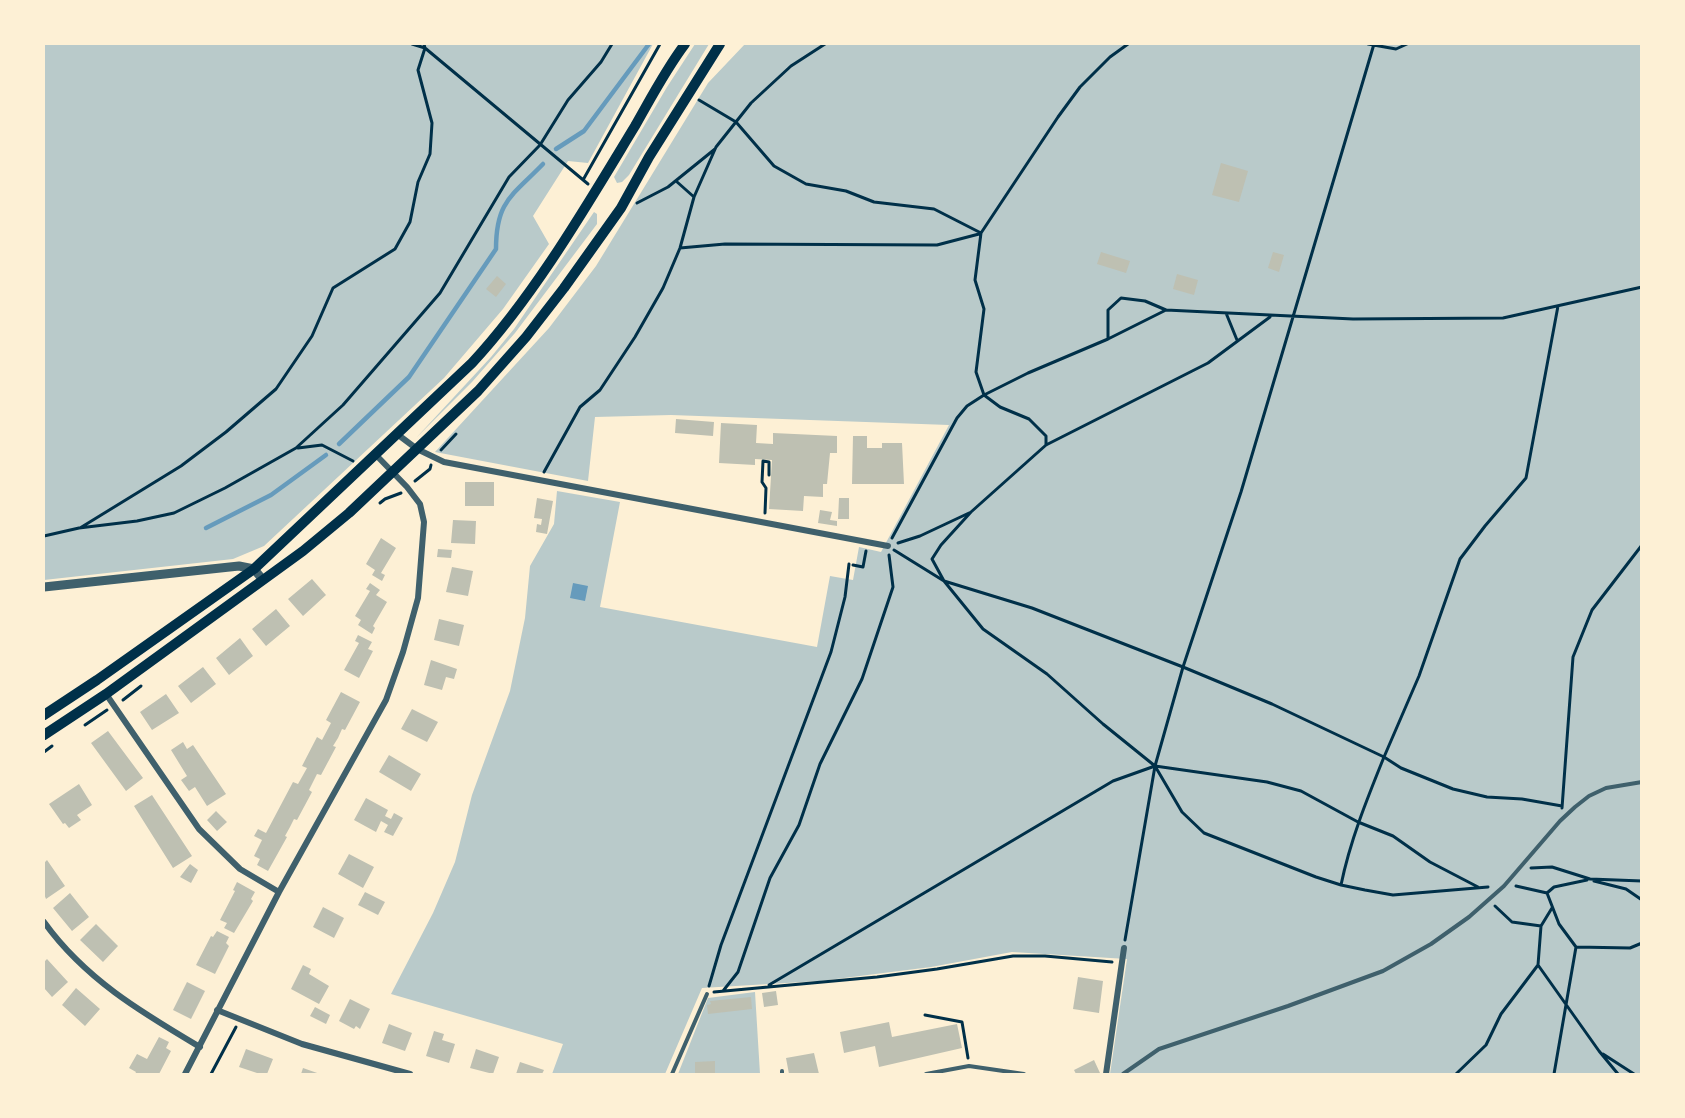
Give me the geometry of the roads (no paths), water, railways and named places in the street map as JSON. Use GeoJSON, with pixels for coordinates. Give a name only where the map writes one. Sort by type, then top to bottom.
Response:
{"type":"FeatureCollection","features":[{"type":"Feature","properties":{"kind":"main road"},"geometry":{"type":"LineString","coordinates":[[44,715],[254,569],[448,386],[492,341],[544,269],[596,190],[685,44]]}},
{"type":"Feature","properties":{"kind":"main road"},"geometry":{"type":"LineString","coordinates":[[44,735],[106,694],[263,580],[350,513],[478,391],[526,337],[621,208],[649,157],[720,44]]}},
{"type":"Feature","properties":{"kind":"street"},"geometry":{"type":"LineString","coordinates":[[397,434],[417,449],[444,462],[540,478],[888,546]]}},
{"type":"Feature","properties":{"kind":"street"},"geometry":{"type":"LineString","coordinates":[[185,1074],[279,892],[386,700],[418,598],[424,531],[420,504],[375,454]]}},
{"type":"Feature","properties":{"kind":"street"},"geometry":{"type":"LineString","coordinates":[[44,587],[239,566],[254,569],[263,580]]}},
{"type":"Feature","properties":{"kind":"street"},"geometry":{"type":"LineString","coordinates":[[106,694],[199,829],[240,869],[279,892]]}},
{"type":"Feature","properties":{"kind":"street"},"geometry":{"type":"LineString","coordinates":[[44,922],[91,975],[139,1011],[200,1047]]}},
{"type":"Feature","properties":{"kind":"street"},"geometry":{"type":"LineString","coordinates":[[1106,1074],[1124,948]]}},
{"type":"Feature","properties":{"kind":"street"},"geometry":{"type":"LineString","coordinates":[[217,1010],[302,1044],[410,1074]]}},
{"type":"Feature","properties":{"kind":"lane"},"geometry":{"type":"LineString","coordinates":[[1123,1074],[1159,1049],[1288,1006],[1383,971],[1431,944],[1504,886],[1560,821],[1589,796],[1606,788],[1641,782]]}},
{"type":"Feature","properties":{"kind":"lane"},"geometry":{"type":"LineString","coordinates":[[672,1074],[707,994]]}},
{"type":"Feature","properties":{"kind":"lane"},"geometry":{"type":"LineString","coordinates":[[927,1074],[969,1066],[1024,1074]]}},
{"type":"Feature","properties":{"kind":"water"},"geometry":{"type":"Polygon","coordinates":[[[573,583],[588,586],[585,601],[570,598],[573,583]]]}},
{"type":"Feature","properties":{"kind":"waterway"},"geometry":{"type":"LineString","coordinates":[[556,149],[584,131],[649,44]]}},
{"type":"Feature","properties":{"kind":"waterway"},"geometry":{"type":"LineString","coordinates":[[339,444],[409,377],[496,249],[499,220],[508,200],[543,164]]}},
{"type":"Feature","properties":{"kind":"waterway"},"geometry":{"type":"LineString","coordinates":[[206,528],[271,495],[326,455]]}}]}
